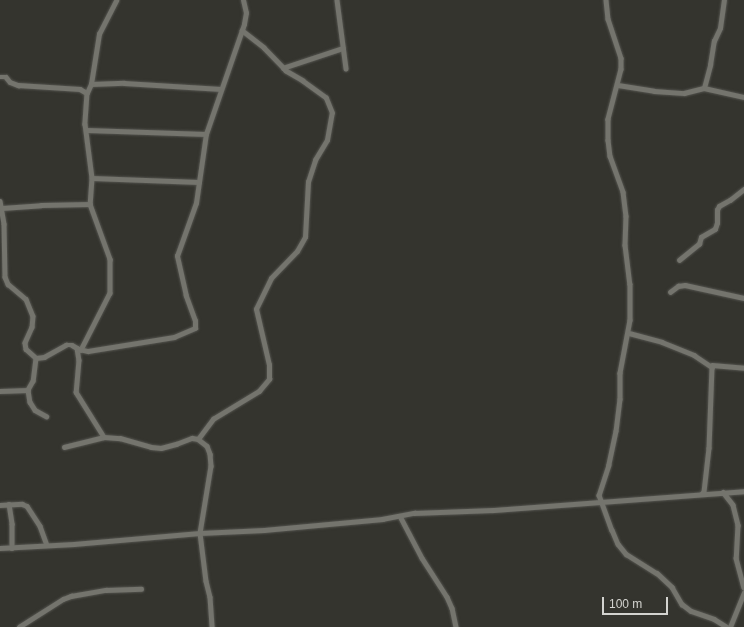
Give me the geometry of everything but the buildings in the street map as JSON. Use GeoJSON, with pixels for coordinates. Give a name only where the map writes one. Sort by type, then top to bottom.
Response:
{"type":"FeatureCollection","features":[{"type":"Feature","properties":{"kind":"street"},"geometry":{"type":"LineString","coordinates":[[104,437],[76,392],[79,349],[110,293],[110,259],[90,204],[92,178],[85,121],[87,93],[91,84],[99,34],[116,0]]}},
{"type":"Feature","properties":{"kind":"street"},"geometry":{"type":"LineString","coordinates":[[0,201],[4,224],[5,277],[8,284],[26,299],[31,310],[33,322],[26,339],[25,346],[29,353],[36,358],[44,356],[66,345],[72,345],[79,349],[88,351],[166,339],[189,332],[195,328],[195,322],[186,296],[177,256],[196,203],[206,134],[246,18],[243,0]]}},
{"type":"Feature","properties":{"kind":"street"},"geometry":{"type":"LineString","coordinates":[[337,0],[346,68]]}},
{"type":"Feature","properties":{"kind":"street"},"geometry":{"type":"LineString","coordinates":[[606,0],[608,19],[621,58],[621,70],[618,85],[608,119],[608,150],[622,192],[626,216],[626,250],[630,299],[629,333],[622,360],[620,399],[616,431],[609,465],[599,491],[600,502],[618,544],[626,554],[657,573],[672,587],[682,604],[691,611],[714,619],[727,627]]}},
{"type":"Feature","properties":{"kind":"street"},"geometry":{"type":"LineString","coordinates":[[704,88],[714,41],[720,28],[724,0]]}},
{"type":"Feature","properties":{"kind":"street"},"geometry":{"type":"LineString","coordinates":[[198,439],[213,419],[259,392],[269,379],[269,365],[256,309],[271,278],[297,251],[305,237],[308,182],[315,160],[327,140],[332,113],[326,98],[283,68],[264,48],[242,30]]}},
{"type":"Feature","properties":{"kind":"street"},"geometry":{"type":"LineString","coordinates":[[283,68],[343,48]]}},
{"type":"Feature","properties":{"kind":"street"},"geometry":{"type":"LineString","coordinates":[[0,77],[6,77],[10,82],[18,85],[71,88],[84,90],[87,93]]}},
{"type":"Feature","properties":{"kind":"street"},"geometry":{"type":"LineString","coordinates":[[91,84],[124,83],[221,89]]}},
{"type":"Feature","properties":{"kind":"street"},"geometry":{"type":"LineString","coordinates":[[618,85],[654,91],[684,93],[704,88],[744,97]]}},
{"type":"Feature","properties":{"kind":"street"},"geometry":{"type":"LineString","coordinates":[[87,130],[206,134]]}},
{"type":"Feature","properties":{"kind":"street"},"geometry":{"type":"LineString","coordinates":[[92,178],[199,182]]}},
{"type":"Feature","properties":{"kind":"street"},"geometry":{"type":"LineString","coordinates":[[679,260],[699,244],[702,237],[714,229],[717,223],[717,210],[719,206],[730,200],[744,189]]}},
{"type":"Feature","properties":{"kind":"street"},"geometry":{"type":"LineString","coordinates":[[2,208],[41,205],[90,204]]}},
{"type":"Feature","properties":{"kind":"street"},"geometry":{"type":"LineString","coordinates":[[670,292],[678,286],[685,285],[744,298]]}},
{"type":"Feature","properties":{"kind":"street"},"geometry":{"type":"LineString","coordinates":[[629,333],[662,342],[694,355],[712,365],[744,368]]}},
{"type":"Feature","properties":{"kind":"street"},"geometry":{"type":"LineString","coordinates":[[36,358],[32,381],[28,390],[32,408],[46,416]]}},
{"type":"Feature","properties":{"kind":"street"},"geometry":{"type":"LineString","coordinates":[[702,494],[704,492],[709,448],[712,365]]}},
{"type":"Feature","properties":{"kind":"street"},"geometry":{"type":"LineString","coordinates":[[0,391],[28,390]]}},
{"type":"Feature","properties":{"kind":"street"},"geometry":{"type":"LineString","coordinates":[[64,447],[104,437],[130,440],[156,448],[172,446],[192,438],[198,439],[207,446],[211,460],[200,533],[206,566],[206,581],[210,597],[212,627]]}},
{"type":"Feature","properties":{"kind":"street"},"geometry":{"type":"LineString","coordinates":[[0,548],[200,533],[264,530],[400,516],[414,513],[494,510],[744,491]]}},
{"type":"Feature","properties":{"kind":"street"},"geometry":{"type":"LineString","coordinates":[[723,492],[733,505],[738,525],[736,558],[744,587]]}},
{"type":"Feature","properties":{"kind":"street"},"geometry":{"type":"LineString","coordinates":[[9,504],[12,524],[12,548]]}},
{"type":"Feature","properties":{"kind":"street"},"geometry":{"type":"LineString","coordinates":[[0,505],[22,504],[27,506],[40,526],[46,545]]}},
{"type":"Feature","properties":{"kind":"street"},"geometry":{"type":"LineString","coordinates":[[400,516],[425,564],[452,608],[456,627]]}},
{"type":"Feature","properties":{"kind":"street"},"geometry":{"type":"LineString","coordinates":[[19,627],[63,599],[71,596],[106,590],[141,589]]}},
{"type":"Feature","properties":{"kind":"street"},"geometry":{"type":"LineString","coordinates":[[730,627],[744,593]]}}]}
